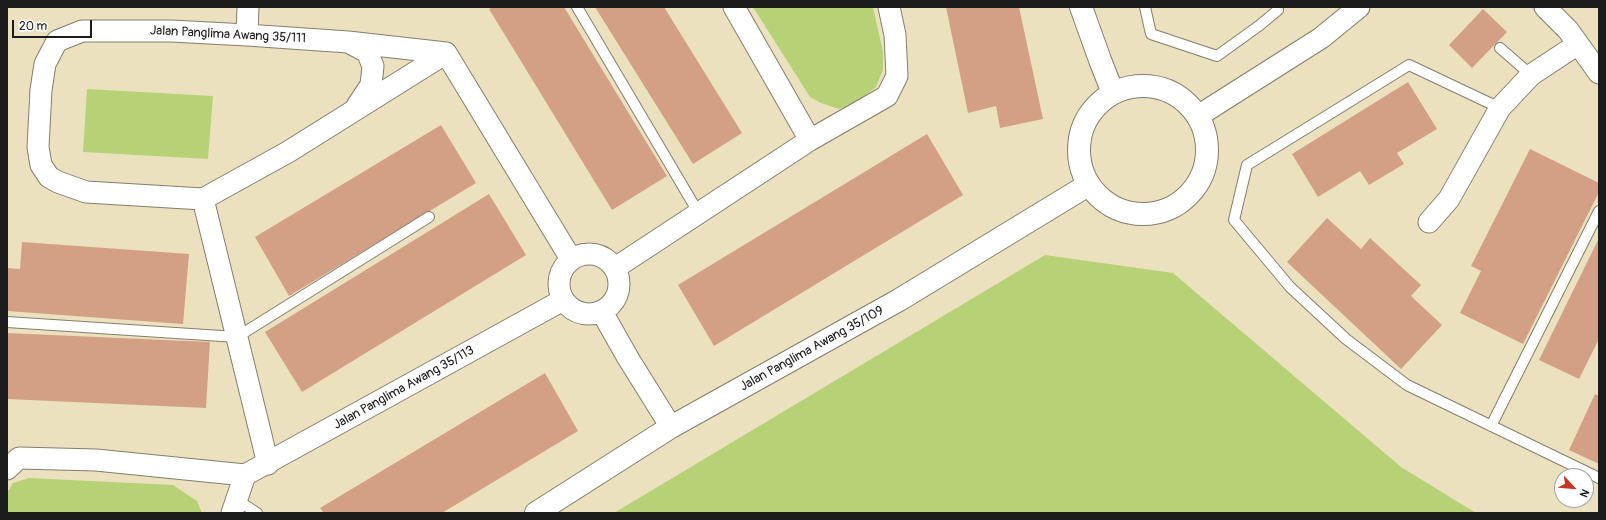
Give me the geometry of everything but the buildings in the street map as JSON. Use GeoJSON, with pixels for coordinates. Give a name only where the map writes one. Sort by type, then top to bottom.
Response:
{"type":"FeatureCollection","features":[{"type":"Feature","properties":{"kind":"street"},"geometry":{"type":"LineString","coordinates":[[246,35],[248,7]]}},
{"type":"Feature","properties":{"kind":"street"},"geometry":{"type":"LineString","coordinates":[[734,7],[810,140]]}},
{"type":"Feature","properties":{"kind":"street"},"geometry":{"type":"LineString","coordinates":[[615,268],[698,212],[810,140],[887,96],[897,76],[895,35],[889,7]]}},
{"type":"Feature","properties":{"kind":"street"},"geometry":{"type":"LineString","coordinates":[[1081,7],[1113,93]]}},
{"type":"Feature","properties":{"kind":"street"},"geometry":{"type":"LineString","coordinates":[[1198,116],[1321,38],[1359,7]]}},
{"type":"Feature","properties":{"kind":"street"},"geometry":{"type":"LineString","coordinates":[[1545,7],[1573,37],[1599,73]]}},
{"type":"Feature","properties":{"kind":"street"},"geometry":{"type":"LineString","coordinates":[[1565,7],[1573,37]]}},
{"type":"Feature","properties":{"kind":"street","name":"Jalan Panglima Awang 35/111"},"geometry":{"type":"LineString","coordinates":[[203,198],[86,192],[58,182],[49,177],[41,165],[38,147],[41,90],[45,64],[57,41],[82,32],[171,31],[348,42],[446,53]]}},
{"type":"Feature","properties":{"kind":"street"},"geometry":{"type":"LineString","coordinates":[[1429,222],[1449,199],[1500,108],[1531,75],[1573,37]]}},
{"type":"Feature","properties":{"kind":"street"},"geometry":{"type":"LineString","coordinates":[[348,42],[367,52],[373,66],[371,84],[355,109]]}},
{"type":"Feature","properties":{"kind":"street"},"geometry":{"type":"LineString","coordinates":[[268,464],[203,198],[288,152],[446,53],[571,258]]}},
{"type":"Feature","properties":{"kind":"street"},"geometry":{"type":"LineString","coordinates":[[1143,85],[1164,89],[1183,100],[1198,116],[1205,135],[1207,156],[1201,175],[1190,193],[1174,206],[1155,213],[1134,214],[1115,208],[1098,196],[1088,185],[1079,158],[1080,137],[1088,116],[1102,100],[1113,93],[1121,89],[1143,85]]}},
{"type":"Feature","properties":{"kind":"street","name":"Jalan Panglima Awang 35/109"},"geometry":{"type":"LineString","coordinates":[[536,513],[671,428],[899,300],[1088,185]]}},
{"type":"Feature","properties":{"kind":"street"},"geometry":{"type":"LineString","coordinates":[[590,253],[600,255],[608,260],[615,268],[619,278],[617,292],[610,306],[602,312],[594,314],[576,312],[569,308],[563,300],[559,292],[558,283],[560,274],[571,258],[590,253]]}},
{"type":"Feature","properties":{"kind":"street","name":"Jalan Panglima Awang 35/113"},"geometry":{"type":"LineString","coordinates":[[245,475],[268,464],[563,300]]}},
{"type":"Feature","properties":{"kind":"street"},"geometry":{"type":"LineString","coordinates":[[602,312],[671,428]]}},
{"type":"Feature","properties":{"kind":"street"},"geometry":{"type":"LineString","coordinates":[[7,468],[19,458],[96,460],[245,475],[235,506]]}},
{"type":"Feature","properties":{"kind":"lane"},"geometry":{"type":"LineString","coordinates":[[577,7],[698,212]]}},
{"type":"Feature","properties":{"kind":"lane"},"geometry":{"type":"LineString","coordinates":[[1145,7],[1152,34],[1217,56],[1260,25],[1278,10],[1277,7]]}},
{"type":"Feature","properties":{"kind":"lane"},"geometry":{"type":"LineString","coordinates":[[1500,48],[1531,75]]}},
{"type":"Feature","properties":{"kind":"lane"},"geometry":{"type":"LineString","coordinates":[[1500,108],[1409,65],[1247,166],[1234,220],[1290,288],[1346,339],[1407,385],[1599,478]]}},
{"type":"Feature","properties":{"kind":"lane"},"geometry":{"type":"LineString","coordinates":[[1491,426],[1599,212]]}},
{"type":"Feature","properties":{"kind":"lane"},"geometry":{"type":"LineString","coordinates":[[7,322],[237,337],[430,217]]}},
{"type":"Feature","properties":{"kind":"lane"},"geometry":{"type":"LineString","coordinates":[[235,506],[257,513]]}},
{"type":"Feature","properties":{"kind":"green space"},"geometry":{"type":"Polygon","coordinates":[[[753,7],[873,7],[883,52],[883,70],[876,87],[854,104],[839,109],[821,103],[810,97],[753,7]]]}},
{"type":"Feature","properties":{"kind":"green space"},"geometry":{"type":"Polygon","coordinates":[[[87,89],[213,96],[208,159],[83,152],[87,89]]]}},
{"type":"Feature","properties":{"kind":"green space"},"geometry":{"type":"Polygon","coordinates":[[[1045,255],[1173,273],[1401,467],[1476,513],[614,513],[1045,255]]]}},
{"type":"Feature","properties":{"kind":"green space"},"geometry":{"type":"Polygon","coordinates":[[[29,478],[173,485],[197,501],[202,513],[7,513],[7,493],[13,483],[29,478]]]}}]}
